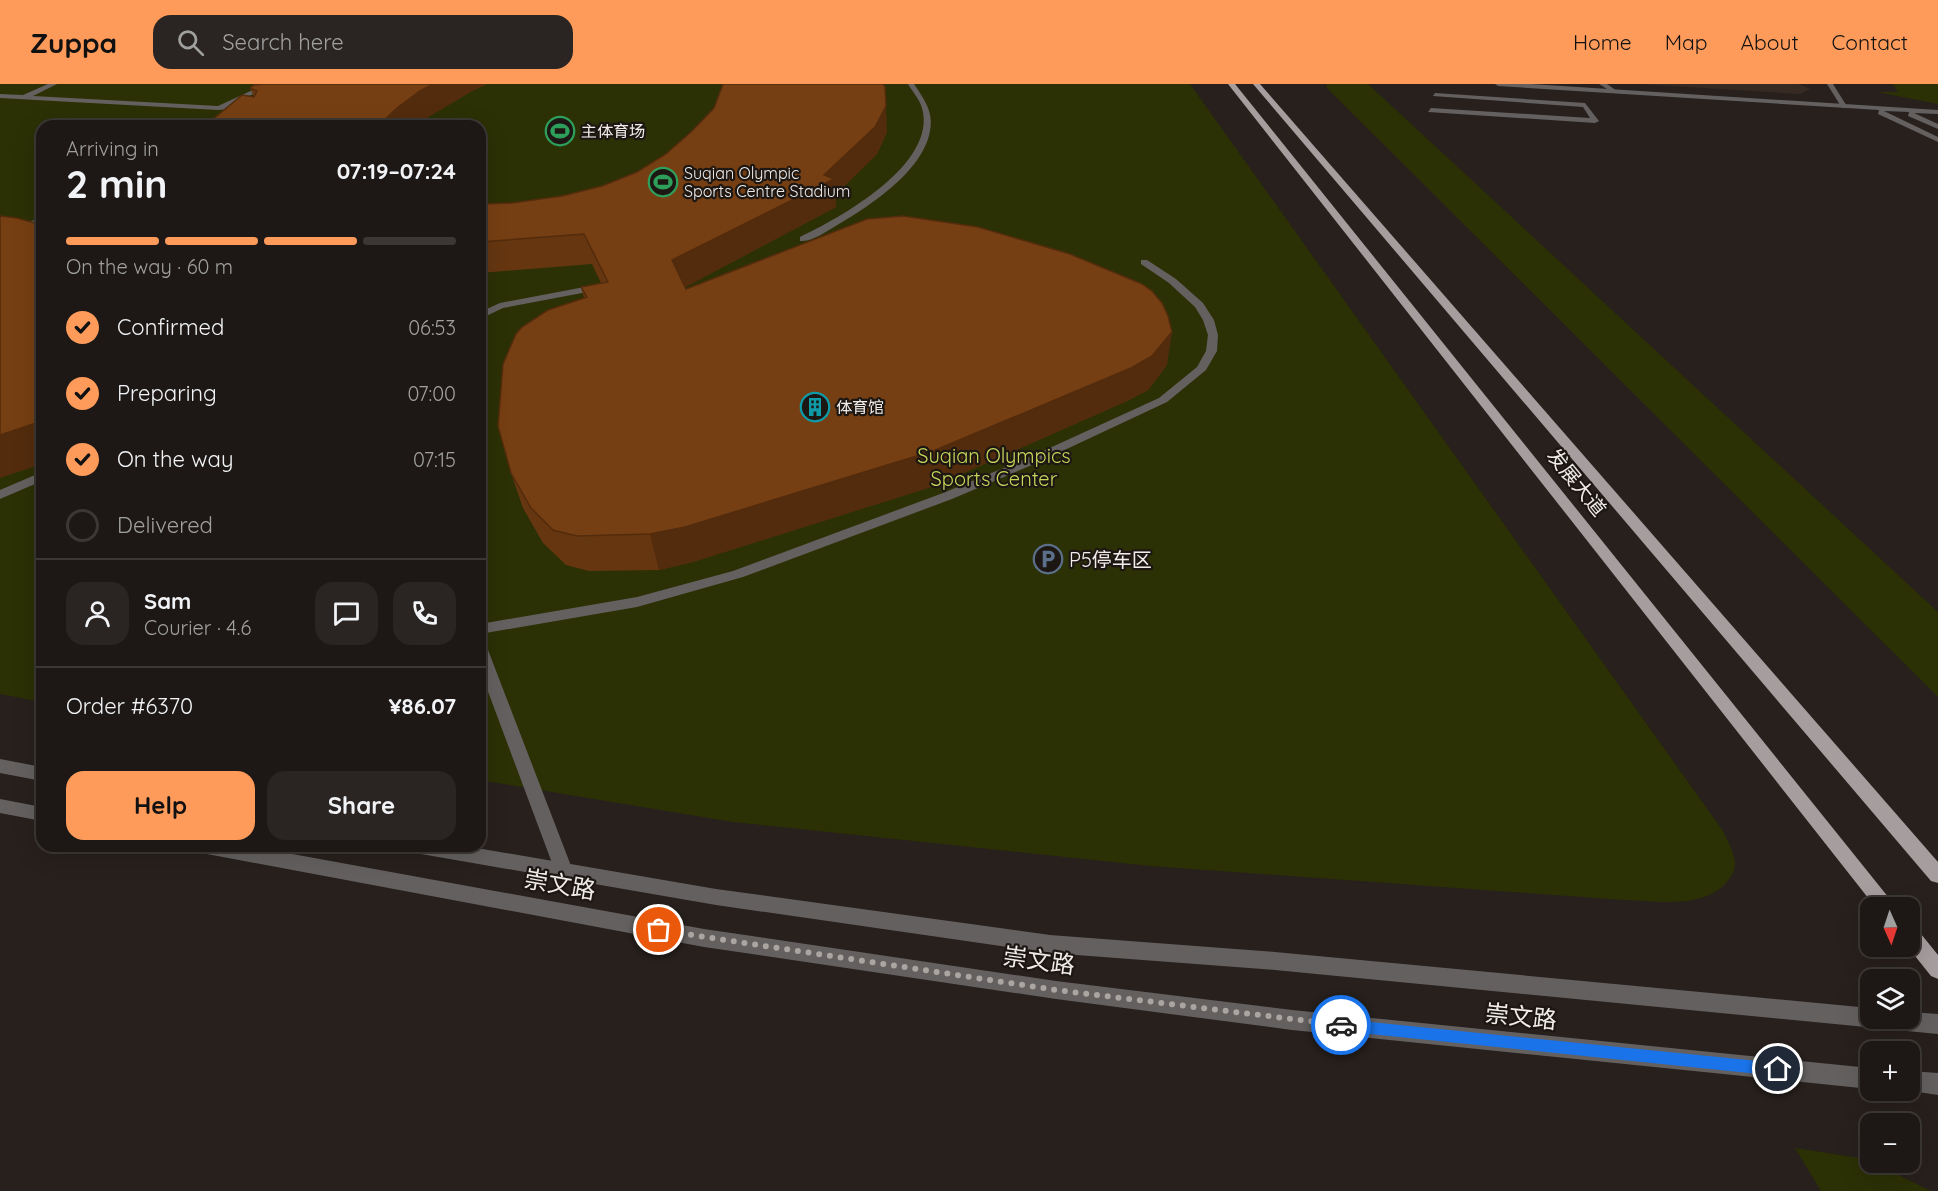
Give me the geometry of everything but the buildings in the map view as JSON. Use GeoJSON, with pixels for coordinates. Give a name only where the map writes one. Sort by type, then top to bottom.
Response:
{"type":"FeatureCollection","features":[{"type":"Feature","properties":{"kind":"main road","name":"发展大道"},"geometry":{"type":"LineString","coordinates":[[1231,84],[1879,897]]}},
{"type":"Feature","properties":{"kind":"main road","name":"发展大道"},"geometry":{"type":"LineString","coordinates":[[1256,84],[1938,875]]}},
{"type":"Feature","properties":{"kind":"main road"},"geometry":{"type":"LineString","coordinates":[[1920,948],[1938,970]]}},
{"type":"Feature","properties":{"kind":"street"},"geometry":{"type":"LineString","coordinates":[[9,105],[54,84]]}},
{"type":"Feature","properties":{"kind":"street"},"geometry":{"type":"LineString","coordinates":[[218,108],[272,84]]}},
{"type":"Feature","properties":{"kind":"street"},"geometry":{"type":"LineString","coordinates":[[803,239],[856,210],[887,189],[914,159],[926,135],[927,115],[924,102],[911,84]]}},
{"type":"Feature","properties":{"kind":"street"},"geometry":{"type":"LineString","coordinates":[[1498,84],[1938,112]]}},
{"type":"Feature","properties":{"kind":"street"},"geometry":{"type":"LineString","coordinates":[[1503,84],[1517,116]]}},
{"type":"Feature","properties":{"kind":"street"},"geometry":{"type":"LineString","coordinates":[[1578,84],[1586,90]]}},
{"type":"Feature","properties":{"kind":"street"},"geometry":{"type":"LineString","coordinates":[[1602,84],[1614,91]]}},
{"type":"Feature","properties":{"kind":"street"},"geometry":{"type":"LineString","coordinates":[[1830,84],[1845,106]]}},
{"type":"Feature","properties":{"kind":"street"},"geometry":{"type":"LineString","coordinates":[[1431,110],[1595,121],[1586,105],[1435,95]]}},
{"type":"Feature","properties":{"kind":"street"},"geometry":{"type":"LineString","coordinates":[[0,96],[218,108],[260,105]]}},
{"type":"Feature","properties":{"kind":"street"},"geometry":{"type":"LineString","coordinates":[[218,108],[246,115]]}},
{"type":"Feature","properties":{"kind":"street"},"geometry":{"type":"LineString","coordinates":[[1873,108],[1938,140]]}},
{"type":"Feature","properties":{"kind":"street"},"geometry":{"type":"LineString","coordinates":[[1902,110],[1938,127]]}},
{"type":"Feature","properties":{"kind":"street"},"geometry":{"type":"LineString","coordinates":[[0,229],[36,223]]}},
{"type":"Feature","properties":{"kind":"street"},"geometry":{"type":"LineString","coordinates":[[486,628],[593,611],[654,598],[771,562],[890,520],[977,484],[1163,400],[1189,381],[1203,366],[1209,354],[1213,331],[1196,300],[1176,282],[1144,262]]}},
{"type":"Feature","properties":{"kind":"street"},"geometry":{"type":"LineString","coordinates":[[486,307],[595,288]]}},
{"type":"Feature","properties":{"kind":"street"},"geometry":{"type":"LineString","coordinates":[[486,313],[500,306]]}},
{"type":"Feature","properties":{"kind":"street"},"geometry":{"type":"LineString","coordinates":[[0,495],[36,479]]}},
{"type":"Feature","properties":{"kind":"street"},"geometry":{"type":"LineString","coordinates":[[486,666],[564,871]]}},
{"type":"Feature","properties":{"kind":"street"},"geometry":{"type":"LineString","coordinates":[[0,766],[36,773]]}},
{"type":"Feature","properties":{"kind":"street"},"geometry":{"type":"LineString","coordinates":[[0,806],[36,813]]}},
{"type":"Feature","properties":{"kind":"street","name":"崇文路"},"geometry":{"type":"LineString","coordinates":[[239,852],[704,938],[1044,988],[1292,1020],[1860,1078]]}},
{"type":"Feature","properties":{"kind":"street","name":"崇文路"},"geometry":{"type":"LineString","coordinates":[[455,852],[716,897],[1050,944],[1287,962],[1860,1017]]}},
{"type":"Feature","properties":{"kind":"street","name":"崇文路"},"geometry":{"type":"LineString","coordinates":[[1920,1022],[1938,1024]]}},
{"type":"Feature","properties":{"kind":"street"},"geometry":{"type":"LineString","coordinates":[[1920,1083],[1938,1084]]}},
{"type":"Feature","properties":{"kind":"shaded area"},"geometry":{"type":"Polygon","coordinates":[[[1640,84],[1799,84],[1810,89],[1800,94],[1640,84]]]}},
{"type":"Feature","properties":{"kind":"green space","name":"Suqian Olympics Sports Center"},"geometry":{"type":"Polygon","coordinates":[[[0,84],[1190,84],[1723,831],[1732,850],[1735,868],[1726,883],[1705,897],[1678,902],[1624,900],[1150,866],[733,822],[486,781],[486,120],[36,120],[36,701],[0,694],[0,84]]]}},
{"type":"Feature","properties":{"kind":"green space"},"geometry":{"type":"Polygon","coordinates":[[[1326,84],[1368,84],[1938,612],[1938,697],[1327,88],[1326,84]]]}},
{"type":"Feature","properties":{"kind":"green space"},"geometry":{"type":"Polygon","coordinates":[[[1893,84],[1938,84],[1938,104],[1877,92],[1898,92],[1893,84]]]}},
{"type":"Feature","properties":{"kind":"green space"},"geometry":{"type":"Polygon","coordinates":[[[1795,1148],[1860,1158],[1860,1173],[1894,1173],[1931,1191],[1821,1191],[1795,1148]]]}},
{"type":"Feature","properties":{"kind":"way so far"},"geometry":{"type":"LineString","coordinates":[[659,930],[1056,990],[1341,1025]]}},
{"type":"Feature","properties":{"kind":"place","name":"主体育场"},"geometry":{"type":"Point","coordinates":[560,131]}},
{"type":"Feature","properties":{"kind":"place","name":"Suqian Olympic Sports Centre Stadium"},"geometry":{"type":"Point","coordinates":[663,182]}},
{"type":"Feature","properties":{"kind":"place","name":"体育馆"},"geometry":{"type":"Point","coordinates":[815,407]}},
{"type":"Feature","properties":{"kind":"place","name":"P5停车区"},"geometry":{"type":"Point","coordinates":[1048,559]}},
{"type":"Feature","properties":{"kind":"route"},"geometry":{"type":"LineString","coordinates":[[1341,1025],[1778,1069]]}}]}
